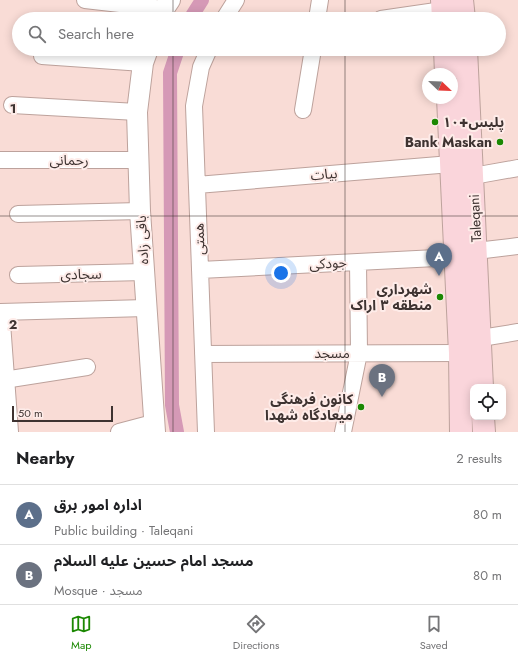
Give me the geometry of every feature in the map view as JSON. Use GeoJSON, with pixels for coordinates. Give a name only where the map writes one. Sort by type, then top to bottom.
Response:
{"type":"FeatureCollection","features":[{"type":"Feature","properties":{"kind":"main road"},"geometry":{"type":"LineString","coordinates":[[462,0],[463,12]]}},
{"type":"Feature","properties":{"kind":"main road"},"geometry":{"type":"LineString","coordinates":[[445,56],[446,68]]}},
{"type":"Feature","properties":{"kind":"main road","name":"Taleqani"},"geometry":{"type":"LineString","coordinates":[[461,432],[460,353],[466,254],[473,176],[466,56]]}},
{"type":"Feature","properties":{"kind":"main road","name":"Taleqani"},"geometry":{"type":"LineString","coordinates":[[448,104],[451,164],[481,338],[482,384]]}},
{"type":"Feature","properties":{"kind":"main road"},"geometry":{"type":"LineString","coordinates":[[483,420],[484,432]]}},
{"type":"Feature","properties":{"kind":"street"},"geometry":{"type":"LineString","coordinates":[[85,0],[164,9]]}},
{"type":"Feature","properties":{"kind":"street"},"geometry":{"type":"LineString","coordinates":[[228,12],[236,0]]}},
{"type":"Feature","properties":{"kind":"street"},"geometry":{"type":"LineString","coordinates":[[318,12],[320,0]]}},
{"type":"Feature","properties":{"kind":"street"},"geometry":{"type":"LineString","coordinates":[[429,12],[443,10]]}},
{"type":"Feature","properties":{"kind":"street"},"geometry":{"type":"LineString","coordinates":[[42,56],[146,56]]}},
{"type":"Feature","properties":{"kind":"street","name":"باقی زاده"},"geometry":{"type":"LineString","coordinates":[[146,56],[137,112],[138,160],[154,428]]}},
{"type":"Feature","properties":{"kind":"street","name":"همتی"},"geometry":{"type":"LineString","coordinates":[[206,56],[201,67],[194,106],[206,432]]}},
{"type":"Feature","properties":{"kind":"street"},"geometry":{"type":"LineString","coordinates":[[303,110],[311,56]]}},
{"type":"Feature","properties":{"kind":"street"},"geometry":{"type":"LineString","coordinates":[[12,105],[137,112]]}},
{"type":"Feature","properties":{"kind":"street","name":"رحمانی"},"geometry":{"type":"LineString","coordinates":[[0,160],[138,160]]}},
{"type":"Feature","properties":{"kind":"street","name":"بیات"},"geometry":{"type":"LineString","coordinates":[[197,185],[451,164]]}},
{"type":"Feature","properties":{"kind":"street"},"geometry":{"type":"LineString","coordinates":[[473,176],[518,168]]}},
{"type":"Feature","properties":{"kind":"street"},"geometry":{"type":"LineString","coordinates":[[18,214],[140,211]]}},
{"type":"Feature","properties":{"kind":"street","name":"جودکی"},"geometry":{"type":"LineString","coordinates":[[200,270],[358,262],[466,254],[518,246]]}},
{"type":"Feature","properties":{"kind":"street"},"geometry":{"type":"LineString","coordinates":[[343,432],[359,353],[358,262]]}},
{"type":"Feature","properties":{"kind":"street","name":"سجادی"},"geometry":{"type":"LineString","coordinates":[[18,275],[144,272]]}},
{"type":"Feature","properties":{"kind":"street"},"geometry":{"type":"LineString","coordinates":[[0,312],[146,308]]}},
{"type":"Feature","properties":{"kind":"street"},"geometry":{"type":"LineString","coordinates":[[0,323],[8,432]]}},
{"type":"Feature","properties":{"kind":"street"},"geometry":{"type":"LineString","coordinates":[[481,338],[518,332]]}},
{"type":"Feature","properties":{"kind":"street","name":"مسجد"},"geometry":{"type":"LineString","coordinates":[[203,354],[460,353]]}},
{"type":"Feature","properties":{"kind":"street"},"geometry":{"type":"LineString","coordinates":[[4,380],[87,367]]}},
{"type":"Feature","properties":{"kind":"street"},"geometry":{"type":"LineString","coordinates":[[119,432],[154,428]]}},
{"type":"Feature","properties":{"kind":"waterway"},"geometry":{"type":"LineString","coordinates":[[194,12],[202,0]]}},
{"type":"Feature","properties":{"kind":"waterway"},"geometry":{"type":"LineString","coordinates":[[176,56],[170,73],[172,405],[177,432]]}},
{"type":"Feature","properties":{"kind":"place","name":"پلیس+۱۰"},"geometry":{"type":"Point","coordinates":[435,122]}},
{"type":"Feature","properties":{"kind":"place","name":"Bank Maskan"},"geometry":{"type":"Point","coordinates":[500,142]}},
{"type":"Feature","properties":{"kind":"place","name":"اداره امور برق"},"geometry":{"type":"Point","coordinates":[439,276]}},
{"type":"Feature","properties":{"kind":"place","name":"شهرداری منطقه ۳ اراک"},"geometry":{"type":"Point","coordinates":[440,297]}},
{"type":"Feature","properties":{"kind":"place","name":"مسجد امام حسین علیه السلام"},"geometry":{"type":"Point","coordinates":[382,397]}},
{"type":"Feature","properties":{"kind":"place","name":"کانون فرهنگی میعادگاه شهدا"},"geometry":{"type":"Point","coordinates":[361,407]}}]}
